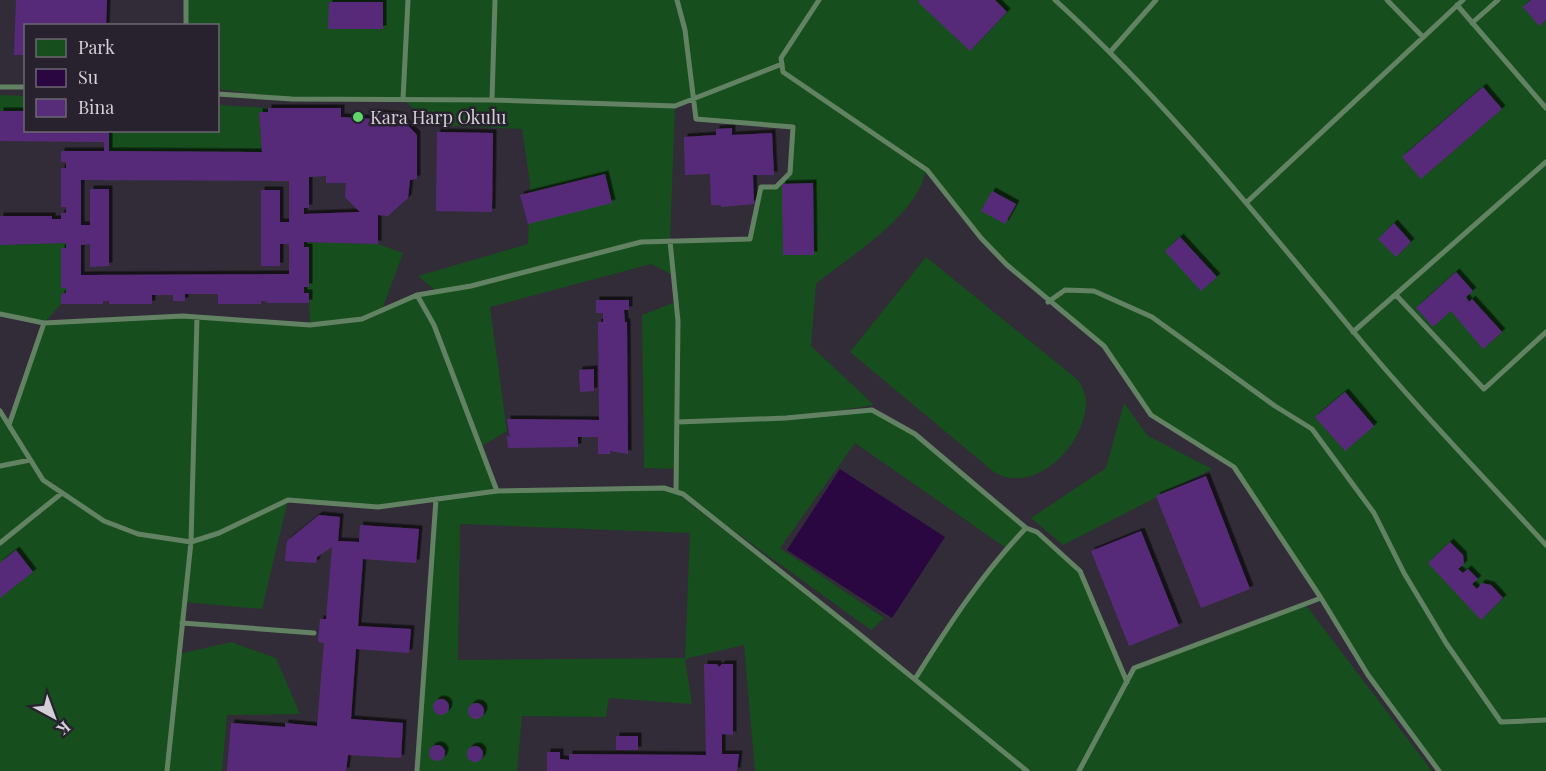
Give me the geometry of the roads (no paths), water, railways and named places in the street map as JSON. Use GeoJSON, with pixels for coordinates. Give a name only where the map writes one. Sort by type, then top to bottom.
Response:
{"type":"FeatureCollection","features":[{"type":"Feature","properties":{"kind":"lane"},"geometry":{"type":"LineString","coordinates":[[186,0],[186,24]]}},
{"type":"Feature","properties":{"kind":"lane"},"geometry":{"type":"LineString","coordinates":[[403,99],[408,0]]}},
{"type":"Feature","properties":{"kind":"lane"},"geometry":{"type":"LineString","coordinates":[[492,100],[495,0]]}},
{"type":"Feature","properties":{"kind":"lane"},"geometry":{"type":"LineString","coordinates":[[0,314],[44,323],[197,317],[310,325],[362,319],[417,295],[471,286],[641,242],[750,239],[761,187],[776,187],[790,172],[793,127],[696,118],[685,30],[677,0]]}},
{"type":"Feature","properties":{"kind":"lane"},"geometry":{"type":"LineString","coordinates":[[819,0],[781,57],[783,72],[820,100],[927,170],[981,238],[1048,302],[1104,346],[1151,415],[1234,467],[1321,598],[1368,675],[1439,771]]}},
{"type":"Feature","properties":{"kind":"lane"},"geometry":{"type":"LineString","coordinates":[[1055,0],[1111,51],[1247,202],[1353,332],[1546,545]]}},
{"type":"Feature","properties":{"kind":"lane"},"geometry":{"type":"LineString","coordinates":[[1111,51],[1156,0]]}},
{"type":"Feature","properties":{"kind":"lane"},"geometry":{"type":"LineString","coordinates":[[1387,0],[1423,37]]}},
{"type":"Feature","properties":{"kind":"lane"},"geometry":{"type":"LineString","coordinates":[[1247,202],[1463,0]]}},
{"type":"Feature","properties":{"kind":"lane"},"geometry":{"type":"LineString","coordinates":[[1472,23],[1498,0]]}},
{"type":"Feature","properties":{"kind":"lane"},"geometry":{"type":"LineString","coordinates":[[1457,5],[1546,108]]}},
{"type":"Feature","properties":{"kind":"lane"},"geometry":{"type":"LineString","coordinates":[[219,94],[292,99],[492,100],[675,106],[782,64]]}},
{"type":"Feature","properties":{"kind":"lane"},"geometry":{"type":"LineString","coordinates":[[0,87],[24,87]]}},
{"type":"Feature","properties":{"kind":"lane"},"geometry":{"type":"LineString","coordinates":[[1353,332],[1546,162]]}},
{"type":"Feature","properties":{"kind":"lane"},"geometry":{"type":"LineString","coordinates":[[670,241],[678,321],[676,492]]}},
{"type":"Feature","properties":{"kind":"lane"},"geometry":{"type":"LineString","coordinates":[[1048,302],[1065,290],[1094,291],[1152,317],[1275,406],[1312,429],[1374,513],[1404,573],[1434,623],[1474,687],[1501,722],[1546,720]]}},
{"type":"Feature","properties":{"kind":"lane"},"geometry":{"type":"LineString","coordinates":[[417,295],[435,325],[497,491]]}},
{"type":"Feature","properties":{"kind":"lane"},"geometry":{"type":"LineString","coordinates":[[1396,295],[1484,389],[1546,332]]}},
{"type":"Feature","properties":{"kind":"lane"},"geometry":{"type":"LineString","coordinates":[[167,771],[190,542],[197,317]]}},
{"type":"Feature","properties":{"kind":"lane"},"geometry":{"type":"LineString","coordinates":[[9,425],[44,323]]}},
{"type":"Feature","properties":{"kind":"lane"},"geometry":{"type":"LineString","coordinates":[[678,422],[786,418],[872,410],[915,434],[1026,528],[1037,532],[1080,571],[1127,682]]}},
{"type":"Feature","properties":{"kind":"lane"},"geometry":{"type":"LineString","coordinates":[[0,411],[43,480],[104,521],[138,534],[190,542],[219,532],[288,500],[378,507],[497,491],[664,488],[683,494],[1027,771]]}},
{"type":"Feature","properties":{"kind":"lane"},"geometry":{"type":"LineString","coordinates":[[0,465],[30,460]]}},
{"type":"Feature","properties":{"kind":"lane"},"geometry":{"type":"LineString","coordinates":[[0,543],[63,493]]}},
{"type":"Feature","properties":{"kind":"lane"},"geometry":{"type":"LineString","coordinates":[[417,771],[436,499]]}},
{"type":"Feature","properties":{"kind":"lane"},"geometry":{"type":"LineString","coordinates":[[915,679],[953,618],[998,558],[1026,528]]}},
{"type":"Feature","properties":{"kind":"lane"},"geometry":{"type":"LineString","coordinates":[[1079,771],[1134,668],[1321,598]]}},
{"type":"Feature","properties":{"kind":"lane"},"geometry":{"type":"LineString","coordinates":[[182,623],[314,633]]}},
{"type":"Feature","properties":{"kind":"water"},"geometry":{"type":"Polygon","coordinates":[[[840,469],[945,537],[892,618],[787,550],[840,469]]]}},
{"type":"Feature","properties":{"kind":"place","name":"Kara Harp Okulu"},"geometry":{"type":"Point","coordinates":[358,117]}}]}
